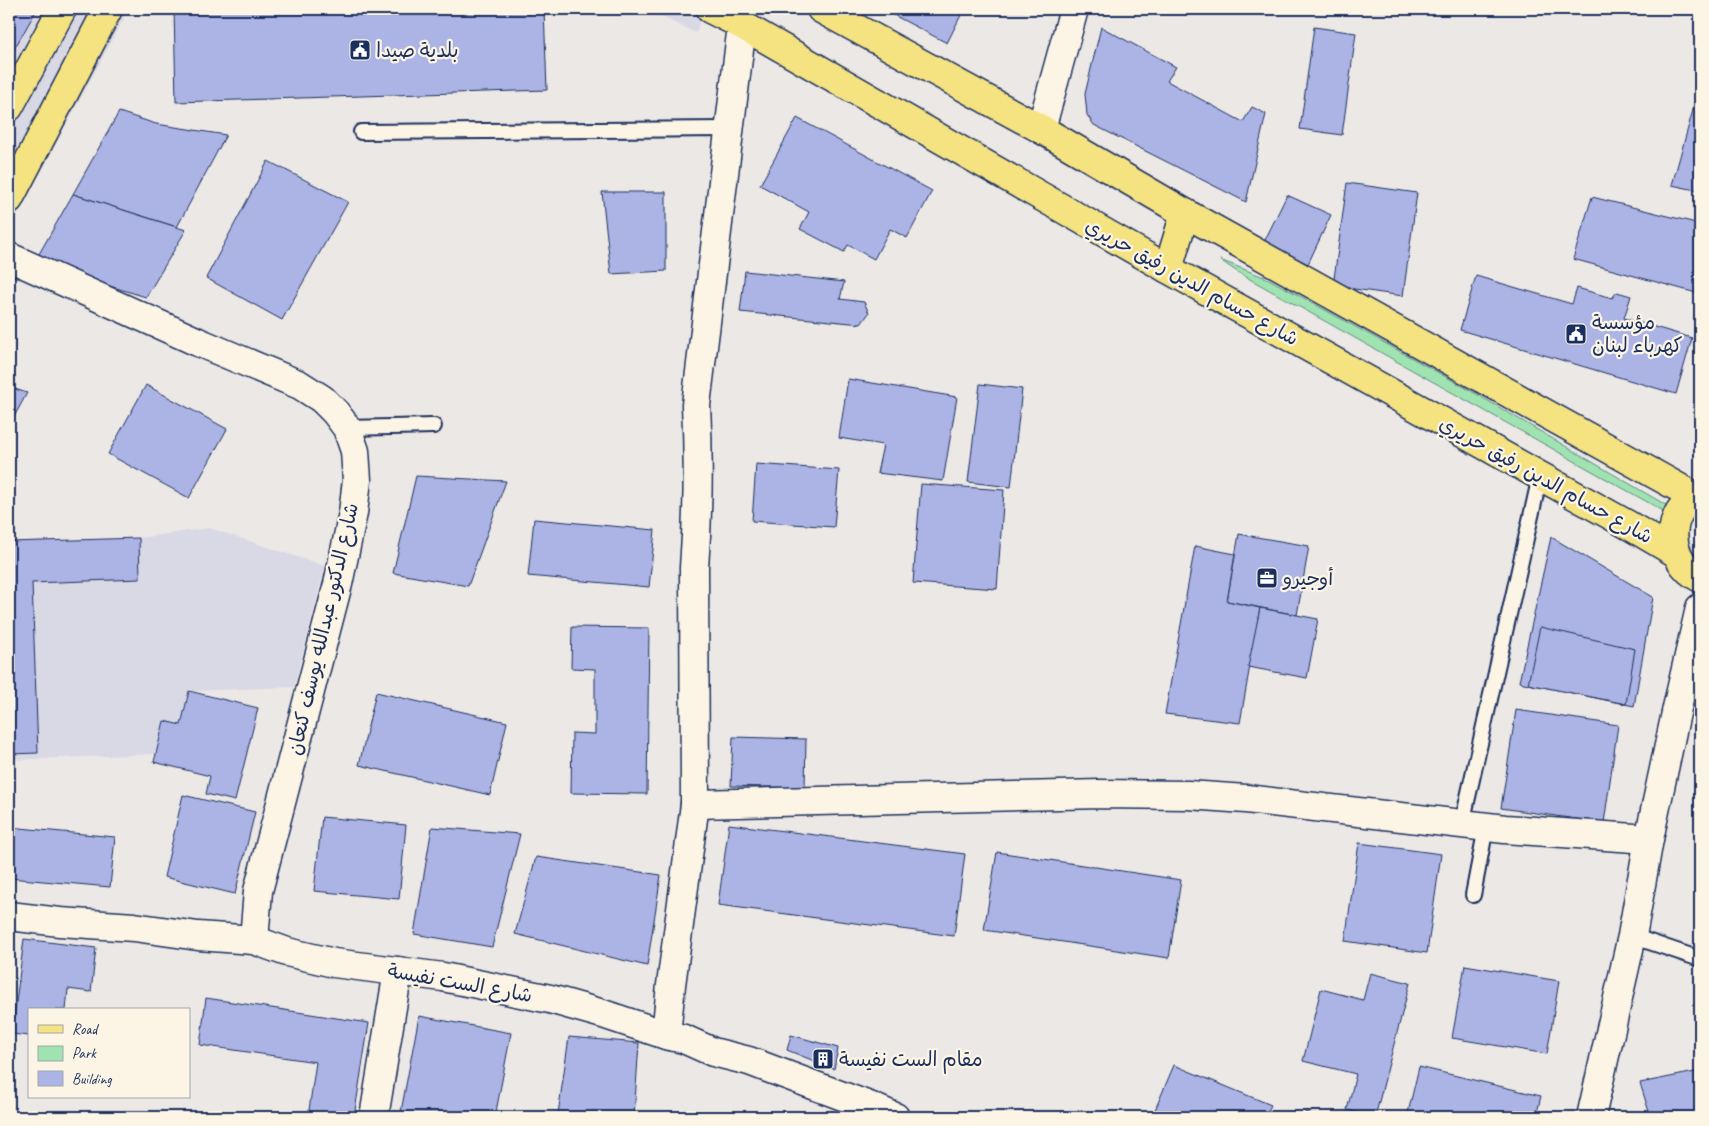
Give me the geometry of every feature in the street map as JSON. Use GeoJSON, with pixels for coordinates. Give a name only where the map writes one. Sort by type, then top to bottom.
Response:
{"type":"FeatureCollection","features":[{"type":"Feature","properties":{"kind":"main road"},"geometry":{"type":"LineString","coordinates":[[9,107],[62,9]]}},
{"type":"Feature","properties":{"kind":"main road"},"geometry":{"type":"LineString","coordinates":[[9,199],[108,9]]}},
{"type":"Feature","properties":{"kind":"main road","name":"شارع حسام الدين رفيق حريري"},"geometry":{"type":"LineString","coordinates":[[710,9],[742,25],[1168,269],[1676,553]]}},
{"type":"Feature","properties":{"kind":"main road"},"geometry":{"type":"LineString","coordinates":[[821,9],[1041,129],[1185,214],[1697,495],[1678,514],[1674,525],[1673,539],[1676,553],[1684,566],[1700,578]]}},
{"type":"Feature","properties":{"kind":"main road"},"geometry":{"type":"LineString","coordinates":[[1168,269],[1185,214]]}},
{"type":"Feature","properties":{"kind":"street"},"geometry":{"type":"LineString","coordinates":[[1041,129],[1074,9]]}},
{"type":"Feature","properties":{"kind":"street"},"geometry":{"type":"LineString","coordinates":[[666,1035],[670,985],[695,804],[694,568],[697,535],[698,435],[696,405],[742,25]]}},
{"type":"Feature","properties":{"kind":"street","name":"شارع الدكتور عبدالله يوسف كنعان"},"geometry":{"type":"LineString","coordinates":[[9,257],[198,342],[300,385],[322,399],[335,412],[346,428],[355,451],[357,480],[353,513],[338,584],[258,891],[254,940]]}},
{"type":"Feature","properties":{"kind":"street"},"geometry":{"type":"LineString","coordinates":[[1591,1117],[1632,936],[1649,838],[1700,608]]}},
{"type":"Feature","properties":{"kind":"street"},"geometry":{"type":"LineString","coordinates":[[695,804],[1100,794],[1188,795],[1246,799],[1474,825],[1649,838]]}},
{"type":"Feature","properties":{"kind":"street","name":"شارع الست نفيسة"},"geometry":{"type":"LineString","coordinates":[[9,916],[254,940],[287,952],[334,963],[443,977],[550,999],[684,1039],[713,1052],[749,1061],[895,1117]]}},
{"type":"Feature","properties":{"kind":"street"},"geometry":{"type":"LineString","coordinates":[[374,1117],[398,972]]}},
{"type":"Feature","properties":{"kind":"lane"},"geometry":{"type":"LineString","coordinates":[[361,132],[729,129]]}},
{"type":"Feature","properties":{"kind":"lane"},"geometry":{"type":"LineString","coordinates":[[346,428],[434,426]]}},
{"type":"Feature","properties":{"kind":"lane"},"geometry":{"type":"LineString","coordinates":[[1473,895],[1474,825],[1540,476]]}},
{"type":"Feature","properties":{"kind":"lane"},"geometry":{"type":"LineString","coordinates":[[1632,936],[1700,959]]}},
{"type":"Feature","properties":{"kind":"shaded area"},"geometry":{"type":"Polygon","coordinates":[[[9,9],[129,9],[9,230],[9,9]]]}},
{"type":"Feature","properties":{"kind":"shaded area"},"geometry":{"type":"Polygon","coordinates":[[[645,9],[703,9],[696,33],[645,9]]]}},
{"type":"Feature","properties":{"kind":"shaded area"},"geometry":{"type":"Polygon","coordinates":[[[209,528],[325,566],[294,687],[189,691],[181,725],[164,721],[156,754],[9,760],[9,542],[138,538],[209,528]]]}},
{"type":"Feature","properties":{"kind":"green space"},"geometry":{"type":"Polygon","coordinates":[[[1220,260],[1269,279],[1466,388],[1671,508],[1667,513],[1239,273],[1220,260]]]}},
{"type":"Feature","properties":{"kind":"building"},"geometry":{"type":"Polygon","coordinates":[[[9,9],[37,9],[9,58],[9,9]]]}},
{"type":"Feature","properties":{"kind":"building","name":"بلدية صيدا"},"geometry":{"type":"Polygon","coordinates":[[[174,9],[544,9],[547,90],[176,102],[174,9]]]}},
{"type":"Feature","properties":{"kind":"building"},"geometry":{"type":"Polygon","coordinates":[[[882,9],[964,9],[947,43],[882,9]]]}},
{"type":"Feature","properties":{"kind":"building"},"geometry":{"type":"Polygon","coordinates":[[[1101,27],[1176,67],[1167,81],[1243,122],[1252,107],[1266,114],[1246,202],[1094,125],[1087,115],[1085,94],[1101,27]]]}},
{"type":"Feature","properties":{"kind":"building"},"geometry":{"type":"Polygon","coordinates":[[[1314,27],[1356,33],[1342,135],[1300,129],[1314,27]]]}},
{"type":"Feature","properties":{"kind":"building"},"geometry":{"type":"Polygon","coordinates":[[[1700,85],[1700,191],[1672,185],[1700,85]]]}},
{"type":"Feature","properties":{"kind":"building"},"geometry":{"type":"Polygon","coordinates":[[[119,112],[156,124],[226,135],[177,227],[73,194],[119,112]]]}},
{"type":"Feature","properties":{"kind":"building"},"geometry":{"type":"Polygon","coordinates":[[[797,118],[932,191],[907,238],[890,229],[874,259],[848,245],[844,252],[800,229],[809,212],[760,185],[797,118]]]}},
{"type":"Feature","properties":{"kind":"building"},"geometry":{"type":"Polygon","coordinates":[[[268,161],[348,202],[282,320],[206,278],[268,161]]]}},
{"type":"Feature","properties":{"kind":"building"},"geometry":{"type":"Polygon","coordinates":[[[1347,183],[1417,193],[1403,296],[1333,286],[1347,183]]]}},
{"type":"Feature","properties":{"kind":"building"},"geometry":{"type":"Polygon","coordinates":[[[602,192],[666,192],[666,271],[611,274],[602,192]]]}},
{"type":"Feature","properties":{"kind":"building"},"geometry":{"type":"Polygon","coordinates":[[[73,194],[186,230],[146,297],[50,268],[39,254],[73,194]]]}},
{"type":"Feature","properties":{"kind":"building"},"geometry":{"type":"Polygon","coordinates":[[[1287,195],[1331,215],[1308,264],[1264,242],[1287,195]]]}},
{"type":"Feature","properties":{"kind":"building"},"geometry":{"type":"Polygon","coordinates":[[[1592,197],[1700,224],[1700,294],[1573,259],[1592,197]]]}},
{"type":"Feature","properties":{"kind":"building"},"geometry":{"type":"Polygon","coordinates":[[[745,271],[844,282],[840,299],[864,302],[869,313],[861,324],[740,312],[745,271]]]}},
{"type":"Feature","properties":{"kind":"building","name":"مؤسسة كهرباء لبنان"},"geometry":{"type":"Polygon","coordinates":[[[1476,276],[1572,304],[1577,288],[1612,298],[1617,292],[1631,296],[1624,318],[1692,338],[1676,394],[1460,330],[1476,276]]]}},
{"type":"Feature","properties":{"kind":"building"},"geometry":{"type":"Polygon","coordinates":[[[848,379],[957,397],[943,481],[877,473],[883,445],[839,438],[848,379]]]}},
{"type":"Feature","properties":{"kind":"building"},"geometry":{"type":"Polygon","coordinates":[[[980,384],[1022,389],[1011,487],[968,482],[980,384]]]}},
{"type":"Feature","properties":{"kind":"building"},"geometry":{"type":"Polygon","coordinates":[[[146,385],[227,429],[189,498],[108,454],[146,385]]]}},
{"type":"Feature","properties":{"kind":"building"},"geometry":{"type":"Polygon","coordinates":[[[9,387],[27,393],[9,426],[9,387]]]}},
{"type":"Feature","properties":{"kind":"building"},"geometry":{"type":"Polygon","coordinates":[[[756,464],[839,470],[834,527],[752,521],[756,464]]]}},
{"type":"Feature","properties":{"kind":"building"},"geometry":{"type":"Polygon","coordinates":[[[416,476],[506,481],[468,586],[393,573],[416,476]]]}},
{"type":"Feature","properties":{"kind":"building"},"geometry":{"type":"Polygon","coordinates":[[[921,484],[1004,490],[997,589],[913,583],[921,484]]]}},
{"type":"Feature","properties":{"kind":"building"},"geometry":{"type":"Polygon","coordinates":[[[534,519],[655,530],[649,587],[528,576],[534,519]]]}},
{"type":"Feature","properties":{"kind":"building","name":"أوجيرو"},"geometry":{"type":"Polygon","coordinates":[[[1239,534],[1309,546],[1297,615],[1227,601],[1239,534]]]}},
{"type":"Feature","properties":{"kind":"building"},"geometry":{"type":"Polygon","coordinates":[[[1551,537],[1653,597],[1634,706],[1519,682],[1551,537]]]}},
{"type":"Feature","properties":{"kind":"building"},"geometry":{"type":"Polygon","coordinates":[[[139,538],[140,579],[32,583],[38,753],[9,754],[9,542],[139,538]]]}},
{"type":"Feature","properties":{"kind":"building"},"geometry":{"type":"Polygon","coordinates":[[[1195,546],[1235,554],[1227,601],[1260,608],[1240,723],[1165,714],[1195,546]]]}},
{"type":"Feature","properties":{"kind":"building"},"geometry":{"type":"Polygon","coordinates":[[[1260,608],[1318,619],[1307,678],[1248,667],[1260,608]]]}},
{"type":"Feature","properties":{"kind":"building"},"geometry":{"type":"Polygon","coordinates":[[[572,627],[649,628],[647,794],[571,793],[572,733],[595,734],[595,669],[571,668],[572,627]]]}},
{"type":"Feature","properties":{"kind":"building"},"geometry":{"type":"Polygon","coordinates":[[[1540,627],[1635,649],[1626,704],[1528,684],[1540,627]]]}},
{"type":"Feature","properties":{"kind":"building"},"geometry":{"type":"Polygon","coordinates":[[[189,691],[258,708],[235,801],[206,794],[210,776],[154,762],[164,721],[181,725],[189,691]]]}},
{"type":"Feature","properties":{"kind":"building"},"geometry":{"type":"Polygon","coordinates":[[[376,692],[507,722],[490,795],[359,765],[376,692]]]}},
{"type":"Feature","properties":{"kind":"building"},"geometry":{"type":"Polygon","coordinates":[[[1516,710],[1618,725],[1604,823],[1501,808],[1516,710]]]}},
{"type":"Feature","properties":{"kind":"building"},"geometry":{"type":"Polygon","coordinates":[[[733,737],[806,739],[805,788],[731,786],[733,737]]]}},
{"type":"Feature","properties":{"kind":"building"},"geometry":{"type":"Polygon","coordinates":[[[183,795],[255,812],[235,894],[164,877],[183,795]]]}},
{"type":"Feature","properties":{"kind":"building"},"geometry":{"type":"Polygon","coordinates":[[[322,817],[406,825],[399,899],[314,891],[322,817]]]}},
{"type":"Feature","properties":{"kind":"building"},"geometry":{"type":"Polygon","coordinates":[[[729,824],[965,854],[954,936],[718,905],[729,824]]]}},
{"type":"Feature","properties":{"kind":"building"},"geometry":{"type":"Polygon","coordinates":[[[9,827],[115,837],[110,887],[9,878],[9,827]]]}},
{"type":"Feature","properties":{"kind":"building"},"geometry":{"type":"Polygon","coordinates":[[[432,827],[520,834],[492,947],[414,934],[432,827]]]}},
{"type":"Feature","properties":{"kind":"building"},"geometry":{"type":"Polygon","coordinates":[[[1359,843],[1441,854],[1427,953],[1345,941],[1359,843]]]}},
{"type":"Feature","properties":{"kind":"building"},"geometry":{"type":"Polygon","coordinates":[[[997,852],[1181,880],[1169,958],[984,930],[997,852]]]}},
{"type":"Feature","properties":{"kind":"building"},"geometry":{"type":"Polygon","coordinates":[[[536,857],[661,875],[647,966],[515,934],[536,857]]]}},
{"type":"Feature","properties":{"kind":"building"},"geometry":{"type":"Polygon","coordinates":[[[24,939],[96,948],[91,992],[68,989],[66,1008],[28,1008],[28,1036],[12,1034],[24,939]]]}},
{"type":"Feature","properties":{"kind":"building"},"geometry":{"type":"Polygon","coordinates":[[[1465,965],[1559,981],[1547,1054],[1452,1038],[1465,965]]]}},
{"type":"Feature","properties":{"kind":"building"},"geometry":{"type":"Polygon","coordinates":[[[1370,973],[1410,983],[1375,1117],[1347,1110],[1356,1074],[1303,1061],[1321,989],[1363,1000],[1370,973]]]}},
{"type":"Feature","properties":{"kind":"building"},"geometry":{"type":"Polygon","coordinates":[[[206,998],[369,1023],[354,1117],[308,1117],[316,1062],[200,1045],[206,998]]]}},
{"type":"Feature","properties":{"kind":"building"},"geometry":{"type":"Polygon","coordinates":[[[419,1016],[511,1033],[495,1117],[400,1117],[419,1016]]]}},
{"type":"Feature","properties":{"kind":"building","name":"مقام الست نفيسة"},"geometry":{"type":"Polygon","coordinates":[[[791,1035],[838,1048],[834,1069],[787,1050],[791,1035]]]}},
{"type":"Feature","properties":{"kind":"building"},"geometry":{"type":"Polygon","coordinates":[[[569,1037],[639,1043],[634,1117],[587,1117],[558,1114],[569,1037]]]}},
{"type":"Feature","properties":{"kind":"building"},"geometry":{"type":"Polygon","coordinates":[[[1174,1065],[1271,1105],[1265,1117],[1152,1117],[1174,1065]]]}},
{"type":"Feature","properties":{"kind":"building"},"geometry":{"type":"Polygon","coordinates":[[[1419,1067],[1541,1096],[1536,1117],[1407,1117],[1419,1067]]]}},
{"type":"Feature","properties":{"kind":"building"},"geometry":{"type":"Polygon","coordinates":[[[1700,1071],[1700,1117],[1644,1117],[1650,1115],[1640,1083],[1700,1071]]]}},
{"type":"Feature","properties":{"kind":"building"},"geometry":{"type":"Polygon","coordinates":[[[1306,1112],[1316,1117],[1303,1117],[1306,1112]]]}},
{"type":"Feature","properties":{"kind":"place","name":"بلدية صيدا"},"geometry":{"type":"Point","coordinates":[360,50]}},
{"type":"Feature","properties":{"kind":"place","name":"مؤسسة كهرباء لبنان"},"geometry":{"type":"Point","coordinates":[1576,334]}},
{"type":"Feature","properties":{"kind":"place","name":"أوجيرو"},"geometry":{"type":"Point","coordinates":[1267,578]}},
{"type":"Feature","properties":{"kind":"place","name":"مقام الست نفيسة"},"geometry":{"type":"Point","coordinates":[823,1059]}}]}
